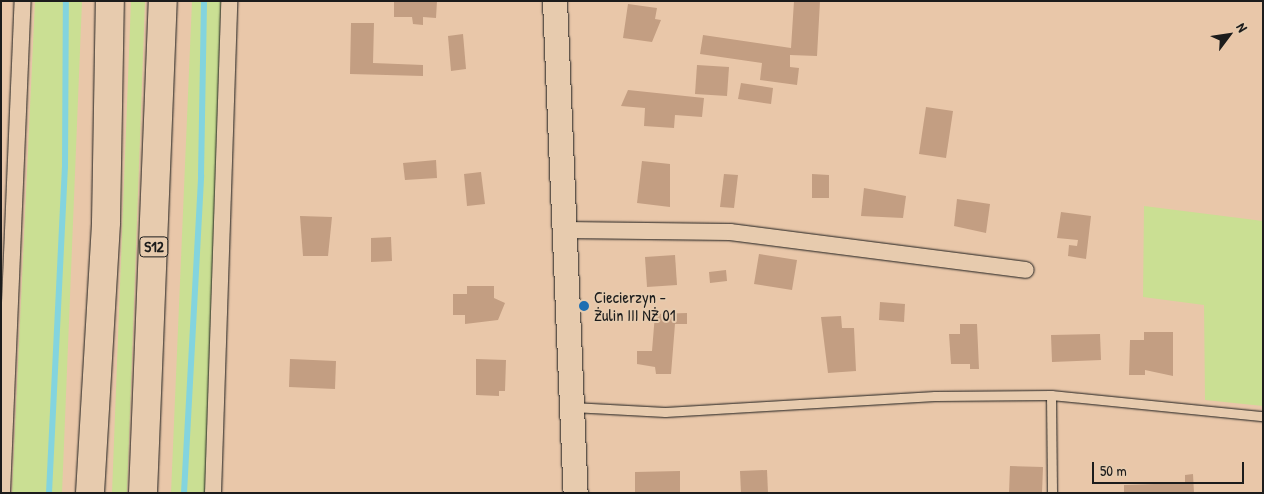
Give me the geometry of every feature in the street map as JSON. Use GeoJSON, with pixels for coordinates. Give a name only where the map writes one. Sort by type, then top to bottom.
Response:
{"type":"FeatureCollection","features":[{"type":"Feature","properties":{"kind":"highway"},"geometry":{"type":"LineString","coordinates":[[90,493],[106,222],[110,1]]}},
{"type":"Feature","properties":{"kind":"highway","name":"S12"},"geometry":{"type":"LineString","coordinates":[[143,493],[163,1]]}},
{"type":"Feature","properties":{"kind":"street"},"geometry":{"type":"LineString","coordinates":[[2,493],[23,1]]}},
{"type":"Feature","properties":{"kind":"street"},"geometry":{"type":"LineString","coordinates":[[213,493],[229,1]]}},
{"type":"Feature","properties":{"kind":"street"},"geometry":{"type":"LineString","coordinates":[[555,1],[576,493]]}},
{"type":"Feature","properties":{"kind":"street"},"geometry":{"type":"LineString","coordinates":[[565,230],[730,232],[1026,270]]}},
{"type":"Feature","properties":{"kind":"lane"},"geometry":{"type":"LineString","coordinates":[[572,407],[666,412],[935,396],[1051,395],[1263,416]]}},
{"type":"Feature","properties":{"kind":"lane"},"geometry":{"type":"LineString","coordinates":[[1051,395],[1052,493]]}},
{"type":"Feature","properties":{"kind":"green space"},"geometry":{"type":"Polygon","coordinates":[[[35,1],[82,1],[62,493],[12,493],[35,1]]]}},
{"type":"Feature","properties":{"kind":"green space"},"geometry":{"type":"Polygon","coordinates":[[[131,1],[145,1],[127,493],[112,493],[131,1]]]}},
{"type":"Feature","properties":{"kind":"green space"},"geometry":{"type":"Polygon","coordinates":[[[192,1],[221,1],[208,477],[207,493],[171,493],[192,1]]]}},
{"type":"Feature","properties":{"kind":"green space"},"geometry":{"type":"Polygon","coordinates":[[[1144,206],[1263,221],[1263,406],[1205,400],[1204,305],[1143,297],[1144,206]]]}},
{"type":"Feature","properties":{"kind":"building"},"geometry":{"type":"Polygon","coordinates":[[[394,1],[437,1],[436,18],[423,17],[423,25],[413,24],[412,17],[394,17],[394,1]]]}},
{"type":"Feature","properties":{"kind":"building"},"geometry":{"type":"Polygon","coordinates":[[[794,1],[820,1],[817,56],[790,55],[790,67],[799,68],[797,85],[760,80],[762,63],[700,54],[703,35],[791,48],[794,1]]]}},
{"type":"Feature","properties":{"kind":"building"},"geometry":{"type":"Polygon","coordinates":[[[628,4],[657,8],[655,19],[661,20],[652,42],[623,38],[628,4]]]}},
{"type":"Feature","properties":{"kind":"building"},"geometry":{"type":"Polygon","coordinates":[[[351,23],[374,23],[373,63],[423,65],[423,76],[350,74],[351,23]]]}},
{"type":"Feature","properties":{"kind":"building"},"geometry":{"type":"Polygon","coordinates":[[[463,34],[466,69],[451,71],[448,36],[463,34]]]}},
{"type":"Feature","properties":{"kind":"building"},"geometry":{"type":"Polygon","coordinates":[[[697,65],[729,67],[727,96],[695,94],[697,65]]]}},
{"type":"Feature","properties":{"kind":"building"},"geometry":{"type":"Polygon","coordinates":[[[741,83],[773,88],[771,104],[738,99],[741,83]]]}},
{"type":"Feature","properties":{"kind":"building"},"geometry":{"type":"Polygon","coordinates":[[[628,90],[704,98],[702,117],[675,115],[674,128],[644,126],[645,108],[621,106],[628,90]]]}},
{"type":"Feature","properties":{"kind":"building"},"geometry":{"type":"Polygon","coordinates":[[[926,107],[953,111],[946,158],[919,154],[926,107]]]}},
{"type":"Feature","properties":{"kind":"building"},"geometry":{"type":"Polygon","coordinates":[[[436,160],[437,178],[405,180],[403,163],[436,160]]]}},
{"type":"Feature","properties":{"kind":"building"},"geometry":{"type":"Polygon","coordinates":[[[642,161],[670,164],[670,207],[637,203],[642,161]]]}},
{"type":"Feature","properties":{"kind":"building"},"geometry":{"type":"Polygon","coordinates":[[[481,172],[485,204],[467,206],[464,174],[481,172]]]}},
{"type":"Feature","properties":{"kind":"building"},"geometry":{"type":"Polygon","coordinates":[[[724,174],[738,175],[734,208],[720,207],[724,174]]]}},
{"type":"Feature","properties":{"kind":"building"},"geometry":{"type":"Polygon","coordinates":[[[812,174],[829,175],[829,198],[812,198],[812,174]]]}},
{"type":"Feature","properties":{"kind":"building"},"geometry":{"type":"Polygon","coordinates":[[[864,188],[906,196],[903,218],[861,216],[864,188]]]}},
{"type":"Feature","properties":{"kind":"building"},"geometry":{"type":"Polygon","coordinates":[[[957,199],[990,204],[986,233],[954,226],[957,199]]]}},
{"type":"Feature","properties":{"kind":"building"},"geometry":{"type":"Polygon","coordinates":[[[1061,212],[1091,216],[1086,259],[1068,256],[1069,245],[1077,246],[1078,240],[1057,238],[1061,212]]]}},
{"type":"Feature","properties":{"kind":"building"},"geometry":{"type":"Polygon","coordinates":[[[300,216],[332,217],[328,256],[303,256],[300,216]]]}},
{"type":"Feature","properties":{"kind":"building"},"geometry":{"type":"Polygon","coordinates":[[[391,237],[392,261],[371,262],[371,238],[391,237]]]}},
{"type":"Feature","properties":{"kind":"building"},"geometry":{"type":"Polygon","coordinates":[[[759,254],[797,260],[792,290],[754,284],[759,254]]]}},
{"type":"Feature","properties":{"kind":"building"},"geometry":{"type":"Polygon","coordinates":[[[675,255],[677,285],[647,287],[645,257],[675,255]]]}},
{"type":"Feature","properties":{"kind":"building"},"geometry":{"type":"Polygon","coordinates":[[[726,270],[727,281],[710,283],[709,272],[726,270]]]}},
{"type":"Feature","properties":{"kind":"building"},"geometry":{"type":"Polygon","coordinates":[[[467,286],[494,286],[494,298],[505,303],[498,320],[465,324],[465,315],[453,315],[453,294],[467,294],[467,286]]]}},
{"type":"Feature","properties":{"kind":"building"},"geometry":{"type":"Polygon","coordinates":[[[880,302],[905,304],[904,322],[879,320],[880,302]]]}},
{"type":"Feature","properties":{"kind":"building"},"geometry":{"type":"Polygon","coordinates":[[[687,313],[687,324],[675,324],[671,374],[656,374],[655,367],[637,364],[637,351],[652,351],[655,314],[687,313]]]}},
{"type":"Feature","properties":{"kind":"building"},"geometry":{"type":"Polygon","coordinates":[[[841,316],[842,328],[854,328],[856,371],[828,373],[821,317],[841,316]]]}},
{"type":"Feature","properties":{"kind":"building"},"geometry":{"type":"Polygon","coordinates":[[[960,324],[977,324],[979,369],[970,369],[970,364],[951,364],[949,334],[960,334],[960,324]]]}},
{"type":"Feature","properties":{"kind":"building"},"geometry":{"type":"Polygon","coordinates":[[[1144,332],[1173,332],[1173,376],[1145,370],[1145,375],[1129,375],[1130,340],[1144,340],[1144,332]]]}},
{"type":"Feature","properties":{"kind":"building"},"geometry":{"type":"Polygon","coordinates":[[[1100,334],[1101,360],[1052,362],[1051,335],[1100,334]]]}},
{"type":"Feature","properties":{"kind":"building"},"geometry":{"type":"Polygon","coordinates":[[[290,359],[336,361],[335,389],[289,387],[290,359]]]}},
{"type":"Feature","properties":{"kind":"building"},"geometry":{"type":"Polygon","coordinates":[[[476,359],[506,360],[505,391],[499,391],[499,396],[476,395],[476,359]]]}},
{"type":"Feature","properties":{"kind":"building"},"geometry":{"type":"Polygon","coordinates":[[[1010,466],[1043,467],[1042,493],[1009,493],[1010,466]]]}},
{"type":"Feature","properties":{"kind":"building"},"geometry":{"type":"Polygon","coordinates":[[[767,470],[768,493],[741,493],[740,471],[767,470]]]}},
{"type":"Feature","properties":{"kind":"building"},"geometry":{"type":"Polygon","coordinates":[[[680,471],[680,493],[635,493],[635,472],[680,471]]]}},
{"type":"Feature","properties":{"kind":"building"},"geometry":{"type":"Polygon","coordinates":[[[1193,474],[1194,493],[1124,493],[1124,485],[1185,483],[1185,475],[1193,474]]]}},
{"type":"Feature","properties":{"kind":"waterway"},"geometry":{"type":"LineString","coordinates":[[49,493],[65,167],[66,1]]}},
{"type":"Feature","properties":{"kind":"waterway"},"geometry":{"type":"LineString","coordinates":[[184,493],[201,175],[204,1]]}},
{"type":"Feature","properties":{"kind":"place","name":"Ciecierzyn - Żulin III NŻ 01"},"geometry":{"type":"Point","coordinates":[584,306]}}]}
